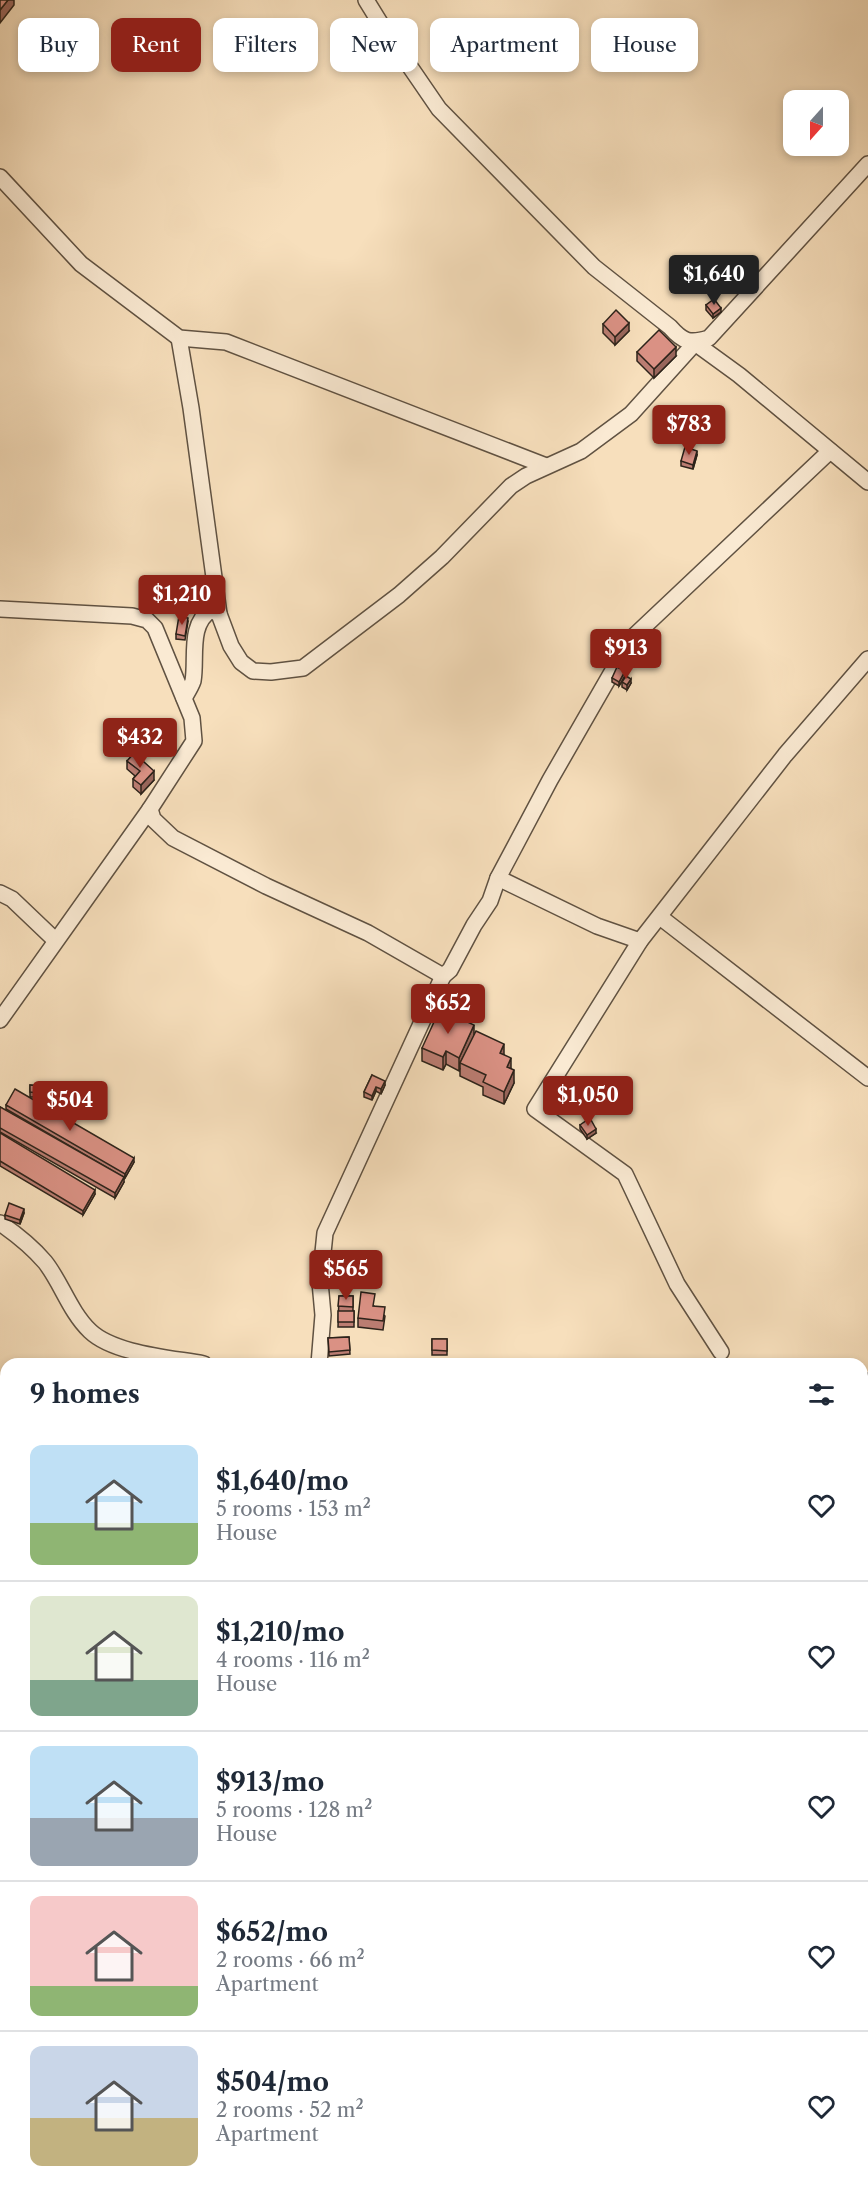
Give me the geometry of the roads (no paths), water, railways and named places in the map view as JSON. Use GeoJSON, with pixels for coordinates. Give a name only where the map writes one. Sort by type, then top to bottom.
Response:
{"type":"FeatureCollection","features":[{"type":"Feature","properties":{"kind":"street"},"geometry":{"type":"LineString","coordinates":[[366,0],[440,109],[594,267],[670,327],[680,338],[695,343],[739,375],[868,482]]}},
{"type":"Feature","properties":{"kind":"street"},"geometry":{"type":"LineString","coordinates":[[179,338],[191,408],[219,614],[231,645],[241,662],[253,671],[271,672],[303,668],[399,595],[442,557],[511,486],[546,466],[581,451],[631,414],[695,343],[709,338],[726,321],[868,164]]}},
{"type":"Feature","properties":{"kind":"street"},"geometry":{"type":"LineString","coordinates":[[0,177],[81,264],[179,338],[226,342],[546,466]]}},
{"type":"Feature","properties":{"kind":"street"},"geometry":{"type":"LineString","coordinates":[[319,1358],[323,1315],[320,1282],[325,1233],[443,976],[450,970],[474,925],[490,901],[498,878],[550,780],[631,639],[830,451]]}},
{"type":"Feature","properties":{"kind":"street"},"geometry":{"type":"LineString","coordinates":[[0,609],[132,616],[147,620],[155,628],[192,718],[194,741],[150,809],[0,1020]]}},
{"type":"Feature","properties":{"kind":"street"},"geometry":{"type":"LineString","coordinates":[[184,698],[193,682],[199,624],[205,613],[211,610],[219,614]]}},
{"type":"Feature","properties":{"kind":"street"},"geometry":{"type":"LineString","coordinates":[[721,1352],[677,1284],[625,1174],[535,1109],[640,941],[785,755],[868,660]]}},
{"type":"Feature","properties":{"kind":"street"},"geometry":{"type":"LineString","coordinates":[[150,809],[153,819],[173,838],[266,886],[368,933],[443,976]]}},
{"type":"Feature","properties":{"kind":"street"},"geometry":{"type":"LineString","coordinates":[[498,878],[597,926],[640,941]]}},
{"type":"Feature","properties":{"kind":"street"},"geometry":{"type":"LineString","coordinates":[[0,893],[12,899],[55,940]]}},
{"type":"Feature","properties":{"kind":"street"},"geometry":{"type":"LineString","coordinates":[[660,917],[868,1078]]}},
{"type":"Feature","properties":{"kind":"street"},"geometry":{"type":"LineString","coordinates":[[0,1223],[46,1263],[66,1299],[91,1332],[115,1345],[170,1358]]}}]}
